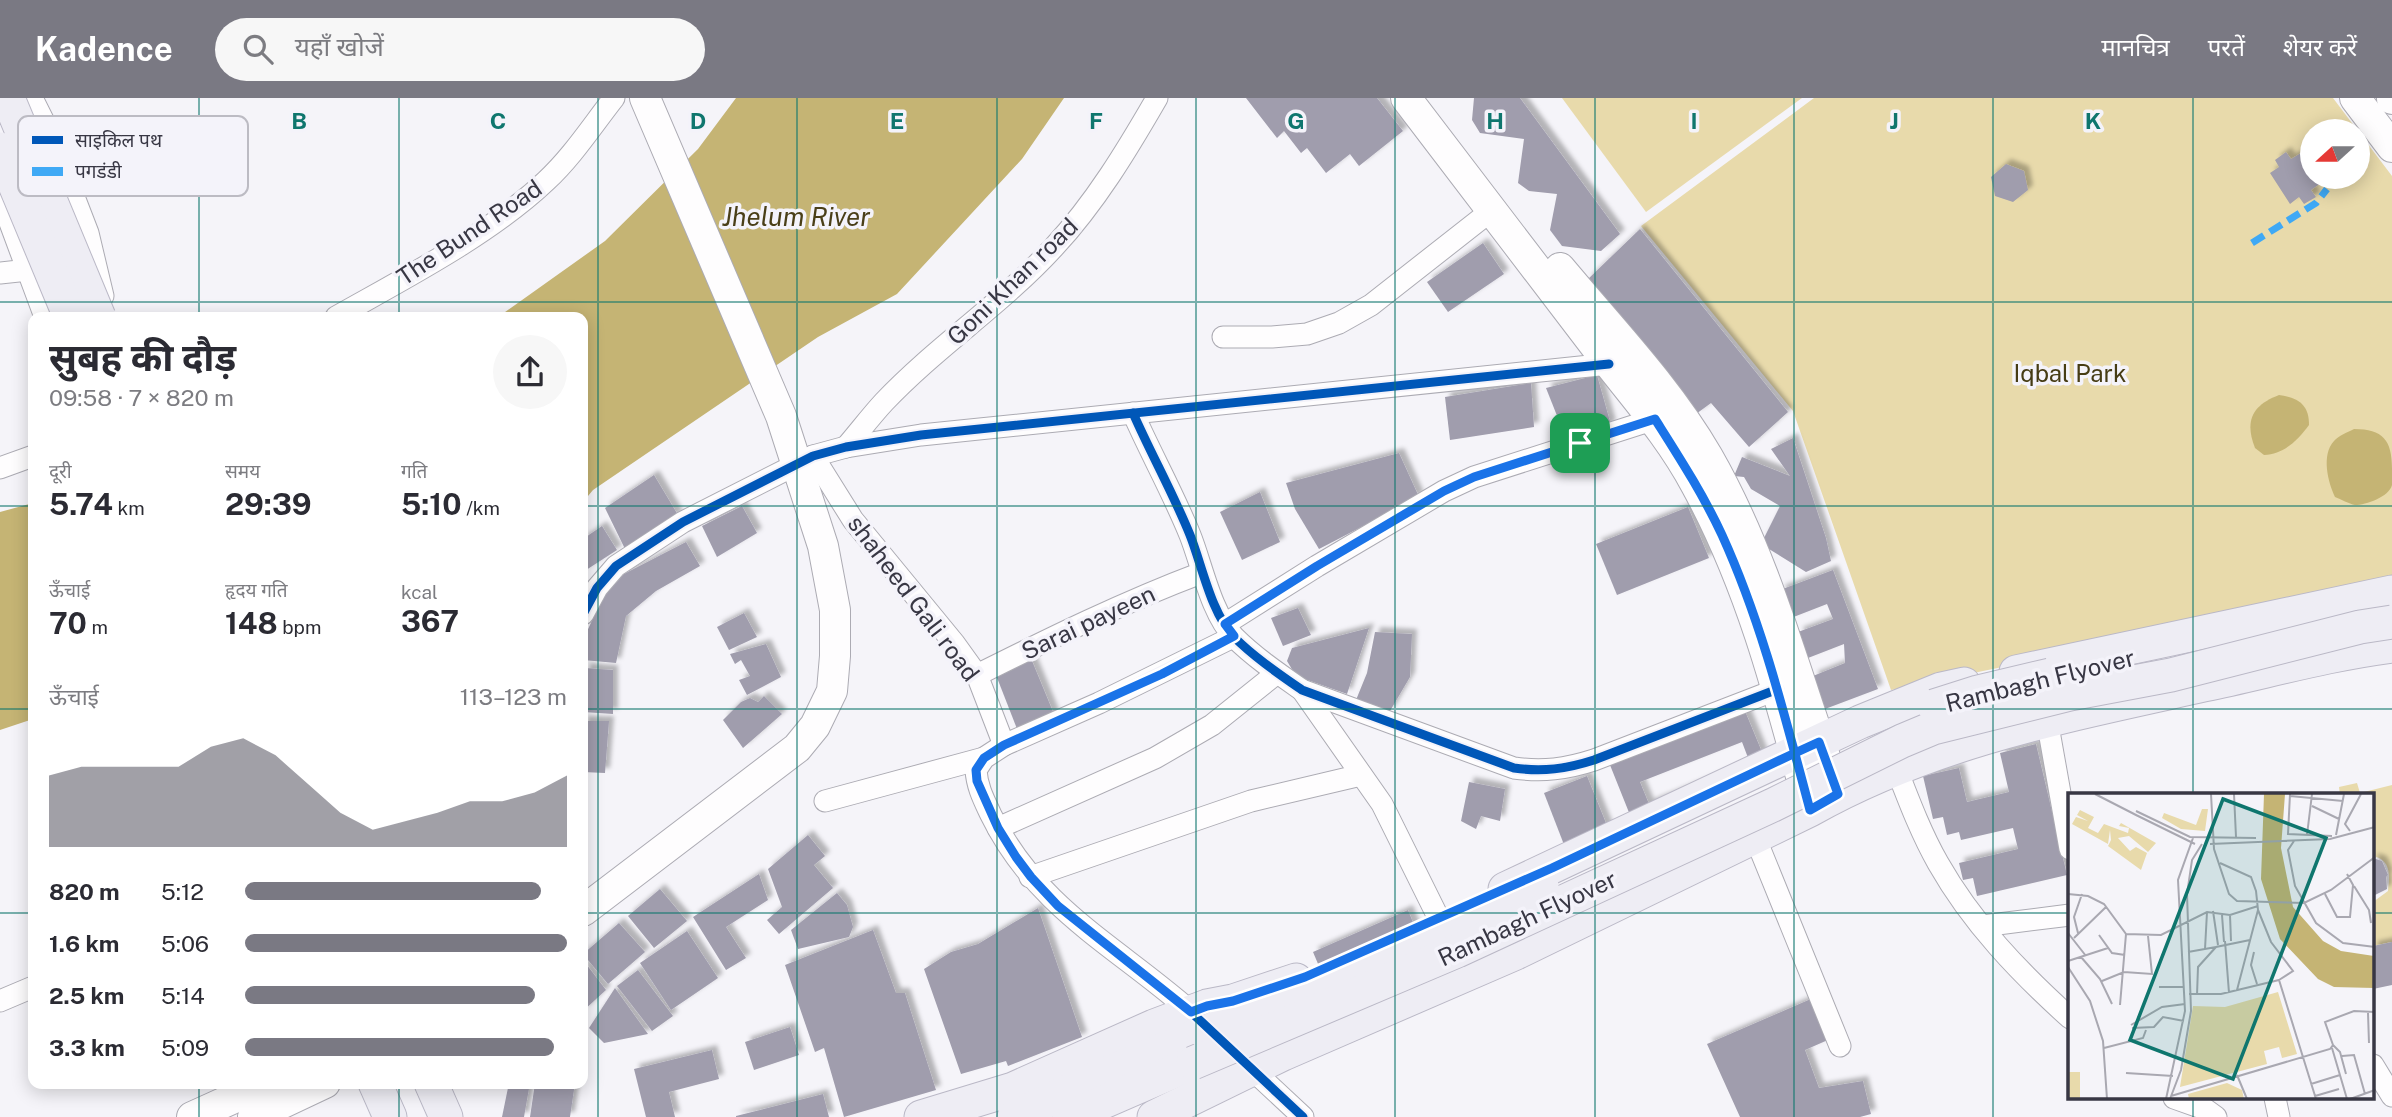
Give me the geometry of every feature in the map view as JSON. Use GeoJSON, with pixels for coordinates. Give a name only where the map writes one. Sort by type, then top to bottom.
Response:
{"type":"FeatureCollection","features":[{"type":"Feature","properties":{"kind":"main road"},"geometry":{"type":"LineString","coordinates":[[8,98],[18,122]]}},
{"type":"Feature","properties":{"kind":"main road"},"geometry":{"type":"LineString","coordinates":[[0,149],[18,193]]}},
{"type":"Feature","properties":{"kind":"main road"},"geometry":{"type":"LineString","coordinates":[[19,196],[67,312]]}},
{"type":"Feature","properties":{"kind":"main road"},"geometry":{"type":"LineString","coordinates":[[49,196],[97,312]]}},
{"type":"Feature","properties":{"kind":"main road"},"geometry":{"type":"LineString","coordinates":[[921,1117],[1013,1089],[1207,1006],[1233,1001],[1305,977],[1552,868],[1860,722],[1941,689],[2392,592]]}},
{"type":"Feature","properties":{"kind":"main road","name":"Rambagh Flyover"},"geometry":{"type":"LineString","coordinates":[[1014,1117],[1100,1076],[1432,936],[1803,768],[1889,724],[1945,702],[2050,675],[2392,599]]}},
{"type":"Feature","properties":{"kind":"main road","name":"Rambagh Flyover"},"geometry":{"type":"LineString","coordinates":[[1069,1117],[1457,951],[1933,728],[2070,694],[2171,674],[2360,627],[2392,622]]}},
{"type":"Feature","properties":{"kind":"main road"},"geometry":{"type":"LineString","coordinates":[[1154,1117],[1251,1069],[1516,953],[1824,802],[1957,745],[2047,720],[2392,646]]}},
{"type":"Feature","properties":{"kind":"main road"},"geometry":{"type":"LineString","coordinates":[[378,1089],[390,1117]]}},
{"type":"Feature","properties":{"kind":"main road"},"geometry":{"type":"LineString","coordinates":[[401,1089],[413,1117]]}},
{"type":"Feature","properties":{"kind":"main road"},"geometry":{"type":"LineString","coordinates":[[417,1089],[429,1117]]}},
{"type":"Feature","properties":{"kind":"main road"},"geometry":{"type":"LineString","coordinates":[[434,1089],[446,1117]]}},
{"type":"Feature","properties":{"kind":"street"},"geometry":{"type":"LineString","coordinates":[[32,98],[41,116]]}},
{"type":"Feature","properties":{"kind":"street","name":"The Bund Road"},"geometry":{"type":"LineString","coordinates":[[345,312],[433,261],[516,206],[563,163],[614,98]]}},
{"type":"Feature","properties":{"kind":"street","name":"Goni Khan road"},"geometry":{"type":"LineString","coordinates":[[846,447],[885,402],[1054,248],[1117,164],[1157,98]]}},
{"type":"Feature","properties":{"kind":"street"},"geometry":{"type":"LineString","coordinates":[[1406,98],[1609,364],[1655,419],[1696,483],[1722,535],[1778,689],[1807,747]]}},
{"type":"Feature","properties":{"kind":"street"},"geometry":{"type":"LineString","coordinates":[[1425,98],[1508,208],[1671,402],[1707,456],[1737,513],[1767,582],[1807,747],[1824,802]]}},
{"type":"Feature","properties":{"kind":"street"},"geometry":{"type":"LineString","coordinates":[[2355,98],[2392,147]]}},
{"type":"Feature","properties":{"kind":"street"},"geometry":{"type":"LineString","coordinates":[[588,907],[797,748],[815,726],[832,691],[835,610],[804,459],[781,416],[647,102]]}},
{"type":"Feature","properties":{"kind":"street"},"geometry":{"type":"LineString","coordinates":[[0,196],[43,312]]}},
{"type":"Feature","properties":{"kind":"street"},"geometry":{"type":"LineString","coordinates":[[74,196],[88,233],[108,312]]}},
{"type":"Feature","properties":{"kind":"street"},"geometry":{"type":"LineString","coordinates":[[1223,337],[1307,334],[1339,323],[1371,304],[1492,210]]}},
{"type":"Feature","properties":{"kind":"street"},"geometry":{"type":"LineString","coordinates":[[0,273],[28,270]]}},
{"type":"Feature","properties":{"kind":"street"},"geometry":{"type":"LineString","coordinates":[[588,605],[597,588],[616,566],[683,522],[804,459],[846,447],[921,435],[1609,364]]}},
{"type":"Feature","properties":{"kind":"street"},"geometry":{"type":"LineString","coordinates":[[1133,413],[1189,534],[1201,573],[1229,630],[1277,673],[1302,690],[1514,768],[1538,771],[1565,769],[1594,760],[1778,689]]}},
{"type":"Feature","properties":{"kind":"street"},"geometry":{"type":"LineString","coordinates":[[825,802],[984,758],[1004,745],[1112,698],[1229,630],[1317,566],[1464,482],[1655,419]]}},
{"type":"Feature","properties":{"kind":"street"},"geometry":{"type":"LineString","coordinates":[[0,468],[28,458]]}},
{"type":"Feature","properties":{"kind":"street","name":"shaheed Gali road"},"geometry":{"type":"LineString","coordinates":[[804,459],[977,675],[1004,745]]}},
{"type":"Feature","properties":{"kind":"street","name":"Sarai payeen"},"geometry":{"type":"LineString","coordinates":[[977,675],[1084,621],[1201,573]]}},
{"type":"Feature","properties":{"kind":"street"},"geometry":{"type":"LineString","coordinates":[[998,828],[1155,758],[1212,725],[1277,673]]}},
{"type":"Feature","properties":{"kind":"street"},"geometry":{"type":"LineString","coordinates":[[1302,690],[1382,804],[1439,919]]}},
{"type":"Feature","properties":{"kind":"street"},"geometry":{"type":"LineString","coordinates":[[2047,720],[2068,838]]}},
{"type":"Feature","properties":{"kind":"street"},"geometry":{"type":"LineString","coordinates":[[984,758],[976,770],[977,781],[998,828],[1031,877],[1058,906],[1191,1012],[1303,1117]]}},
{"type":"Feature","properties":{"kind":"street"},"geometry":{"type":"LineString","coordinates":[[1897,770],[1938,864],[1982,926],[2025,977],[2068,1016]]}},
{"type":"Feature","properties":{"kind":"street"},"geometry":{"type":"LineString","coordinates":[[1031,877],[1251,801],[1361,775]]}},
{"type":"Feature","properties":{"kind":"street"},"geometry":{"type":"LineString","coordinates":[[1755,837],[1840,1046]]}},
{"type":"Feature","properties":{"kind":"street"},"geometry":{"type":"LineString","coordinates":[[1982,926],[2068,915]]}},
{"type":"Feature","properties":{"kind":"street"},"geometry":{"type":"LineString","coordinates":[[0,1001],[28,990]]}},
{"type":"Feature","properties":{"kind":"street"},"geometry":{"type":"LineString","coordinates":[[2374,1067],[2392,1096]]}},
{"type":"Feature","properties":{"kind":"street"},"geometry":{"type":"LineString","coordinates":[[192,1117],[254,1089]]}},
{"type":"Feature","properties":{"kind":"street"},"geometry":{"type":"LineString","coordinates":[[253,1117],[312,1089]]}},
{"type":"Feature","properties":{"kind":"street"},"geometry":{"type":"LineString","coordinates":[[2180,1100],[2205,1109],[2216,1117]]}},
{"type":"Feature","properties":{"kind":"street"},"geometry":{"type":"LineString","coordinates":[[2276,1100],[2280,1117]]}},
{"type":"Feature","properties":{"kind":"green space"},"geometry":{"type":"Polygon","coordinates":[[[1562,98],[1802,98],[1646,212],[1562,98]]]}},
{"type":"Feature","properties":{"kind":"green space","name":"Iqbal Park"},"geometry":{"type":"Polygon","coordinates":[[[1814,98],[2333,98],[2349,119],[2300,119],[2300,189],[2370,189],[2370,147],[2392,176],[2392,587],[1891,690],[1793,411],[1641,226],[1814,98]]]}},
{"type":"Feature","properties":{"kind":"green space"},"geometry":{"type":"Polygon","coordinates":[[[2357,783],[2360,793],[2340,793],[2339,787],[2357,783]]]}},
{"type":"Feature","properties":{"kind":"green space"},"geometry":{"type":"Polygon","coordinates":[[[2392,785],[2392,942],[2374,946],[2374,901],[2388,891],[2389,874],[2386,865],[2374,856],[2374,793],[2360,793],[2392,785]]]}},
{"type":"Feature","properties":{"kind":"water","name":"Jhelum River"},"geometry":{"type":"Polygon","coordinates":[[[736,98],[1064,98],[1022,159],[897,294],[818,337],[588,496],[588,312],[505,312],[605,241],[698,149],[736,98]]]}},
{"type":"Feature","properties":{"kind":"water"},"geometry":{"type":"Polygon","coordinates":[[[2279,395],[2302,404],[2309,418],[2309,425],[2290,446],[2264,455],[2255,448],[2251,422],[2257,409],[2279,395]]]}},
{"type":"Feature","properties":{"kind":"water"},"geometry":{"type":"Polygon","coordinates":[[[2354,429],[2379,434],[2388,444],[2392,459],[2390,489],[2382,497],[2355,505],[2335,497],[2328,476],[2327,461],[2334,441],[2354,429]]]}},
{"type":"Feature","properties":{"kind":"water"},"geometry":{"type":"Polygon","coordinates":[[[28,504],[28,721],[0,730],[0,512],[28,504]]]}},
{"type":"Feature","properties":{"kind":"building"},"geometry":{"type":"Polygon","coordinates":[[[1246,98],[1377,98],[1403,131],[1359,166],[1350,154],[1326,173],[1307,148],[1301,153],[1284,131],[1277,138],[1246,98]]]}},
{"type":"Feature","properties":{"kind":"building"},"geometry":{"type":"Polygon","coordinates":[[[1474,98],[1520,98],[1620,234],[1601,251],[1562,246],[1550,230],[1557,194],[1529,191],[1518,183],[1524,139],[1480,133],[1472,120],[1474,98]]]}},
{"type":"Feature","properties":{"kind":"building"},"geometry":{"type":"Polygon","coordinates":[[[2286,152],[2291,159],[2300,154],[2300,189],[2312,189],[2316,197],[2304,204],[2299,197],[2290,204],[2270,173],[2279,167],[2275,160],[2286,152]]]}},
{"type":"Feature","properties":{"kind":"building"},"geometry":{"type":"Polygon","coordinates":[[[2006,164],[2024,171],[2028,190],[2013,202],[1995,196],[1991,177],[2006,164]]]}},
{"type":"Feature","properties":{"kind":"building"},"geometry":{"type":"Polygon","coordinates":[[[1640,229],[1788,412],[1749,447],[1711,403],[1696,414],[1587,280],[1640,229]]]}},
{"type":"Feature","properties":{"kind":"building"},"geometry":{"type":"Polygon","coordinates":[[[1483,243],[1504,274],[1448,312],[1427,282],[1483,243]]]}},
{"type":"Feature","properties":{"kind":"building"},"geometry":{"type":"Polygon","coordinates":[[[1597,375],[1611,425],[1569,446],[1546,388],[1597,375]]]}},
{"type":"Feature","properties":{"kind":"building"},"geometry":{"type":"Polygon","coordinates":[[[1531,383],[1534,427],[1450,440],[1445,397],[1531,383]]]}},
{"type":"Feature","properties":{"kind":"building"},"geometry":{"type":"Polygon","coordinates":[[[1793,438],[1831,561],[1806,572],[1769,549],[1763,540],[1780,506],[1751,489],[1744,477],[1734,476],[1742,457],[1790,476],[1771,449],[1793,438]]]}},
{"type":"Feature","properties":{"kind":"building"},"geometry":{"type":"Polygon","coordinates":[[[1399,453],[1419,497],[1319,549],[1295,509],[1286,483],[1399,453]]]}},
{"type":"Feature","properties":{"kind":"building"},"geometry":{"type":"Polygon","coordinates":[[[654,475],[678,515],[625,549],[605,508],[654,475]]]}},
{"type":"Feature","properties":{"kind":"building"},"geometry":{"type":"Polygon","coordinates":[[[1260,492],[1280,542],[1242,560],[1220,512],[1260,492]]]}},
{"type":"Feature","properties":{"kind":"building"},"geometry":{"type":"Polygon","coordinates":[[[742,506],[757,533],[717,557],[702,526],[742,506]]]}},
{"type":"Feature","properties":{"kind":"building"},"geometry":{"type":"Polygon","coordinates":[[[1688,507],[1709,558],[1617,595],[1596,544],[1688,507]]]}},
{"type":"Feature","properties":{"kind":"building"},"geometry":{"type":"Polygon","coordinates":[[[602,526],[617,550],[588,569],[588,536],[602,526]]]}},
{"type":"Feature","properties":{"kind":"building"},"geometry":{"type":"Polygon","coordinates":[[[686,542],[700,566],[656,591],[626,616],[616,663],[588,660],[588,629],[603,597],[624,574],[686,542]]]}},
{"type":"Feature","properties":{"kind":"building"},"geometry":{"type":"Polygon","coordinates":[[[1833,570],[1878,689],[1825,709],[1813,676],[1845,663],[1844,644],[1808,658],[1798,632],[1833,619],[1827,604],[1791,618],[1780,590],[1833,570]]]}},
{"type":"Feature","properties":{"kind":"building"},"geometry":{"type":"Polygon","coordinates":[[[1298,608],[1311,635],[1283,646],[1271,618],[1298,608]]]}},
{"type":"Feature","properties":{"kind":"building"},"geometry":{"type":"Polygon","coordinates":[[[744,613],[757,637],[729,650],[717,627],[744,613]]]}},
{"type":"Feature","properties":{"kind":"building"},"geometry":{"type":"Polygon","coordinates":[[[1369,628],[1347,694],[1296,676],[1287,661],[1292,648],[1369,628]]]}},
{"type":"Feature","properties":{"kind":"building"},"geometry":{"type":"Polygon","coordinates":[[[1375,632],[1412,634],[1410,677],[1390,711],[1356,700],[1367,673],[1375,632]]]}},
{"type":"Feature","properties":{"kind":"building"},"geometry":{"type":"Polygon","coordinates":[[[766,644],[781,677],[747,695],[739,680],[750,676],[741,660],[735,664],[730,654],[766,644]]]}},
{"type":"Feature","properties":{"kind":"building"},"geometry":{"type":"Polygon","coordinates":[[[1030,656],[1056,719],[1019,734],[994,670],[1030,656]]]}},
{"type":"Feature","properties":{"kind":"building"},"geometry":{"type":"Polygon","coordinates":[[[588,668],[613,670],[613,714],[588,712],[588,668]]]}},
{"type":"Feature","properties":{"kind":"building"},"geometry":{"type":"Polygon","coordinates":[[[764,696],[782,714],[743,748],[723,720],[741,702],[750,698],[758,702],[764,696]]]}},
{"type":"Feature","properties":{"kind":"building"},"geometry":{"type":"Polygon","coordinates":[[[1745,711],[1774,781],[1638,835],[1610,765],[1745,711]],[[1742,742],[1640,782],[1649,804],[1750,763],[1742,742]]]}},
{"type":"Feature","properties":{"kind":"building"},"geometry":{"type":"Polygon","coordinates":[[[588,721],[609,721],[605,773],[588,772],[588,721]]]}},
{"type":"Feature","properties":{"kind":"building"},"geometry":{"type":"Polygon","coordinates":[[[2036,744],[2067,875],[1977,896],[1973,878],[1963,880],[1959,863],[2018,849],[2013,828],[1961,840],[1959,832],[1947,835],[1943,817],[1933,819],[1923,776],[1959,768],[1967,802],[2009,792],[2000,753],[2036,744]]]}},
{"type":"Feature","properties":{"kind":"building"},"geometry":{"type":"Polygon","coordinates":[[[1587,776],[1612,838],[1568,855],[1544,793],[1587,776]]]}},
{"type":"Feature","properties":{"kind":"building"},"geometry":{"type":"Polygon","coordinates":[[[1469,782],[1505,789],[1500,821],[1481,816],[1476,829],[1461,821],[1469,782]]]}},
{"type":"Feature","properties":{"kind":"building"},"geometry":{"type":"Polygon","coordinates":[[[808,835],[825,856],[814,865],[833,888],[779,934],[767,920],[782,907],[768,869],[808,835]]]}},
{"type":"Feature","properties":{"kind":"building"},"geometry":{"type":"Polygon","coordinates":[[[2374,858],[2382,861],[2388,875],[2387,889],[2374,896],[2374,858]]]}},
{"type":"Feature","properties":{"kind":"building"},"geometry":{"type":"Polygon","coordinates":[[[759,874],[768,900],[726,927],[746,958],[726,970],[693,917],[759,874]]]}},
{"type":"Feature","properties":{"kind":"building"},"geometry":{"type":"Polygon","coordinates":[[[660,889],[687,921],[654,948],[628,916],[660,889]]]}},
{"type":"Feature","properties":{"kind":"building"},"geometry":{"type":"Polygon","coordinates":[[[837,893],[847,905],[853,927],[849,937],[798,949],[791,930],[837,893]]]}},
{"type":"Feature","properties":{"kind":"building"},"geometry":{"type":"Polygon","coordinates":[[[1038,908],[1082,1037],[1008,1066],[1006,1061],[961,1074],[924,969],[951,952],[978,944],[1038,908]]]}},
{"type":"Feature","properties":{"kind":"building"},"geometry":{"type":"Polygon","coordinates":[[[1408,910],[1418,935],[1324,978],[1313,952],[1408,910]]]}},
{"type":"Feature","properties":{"kind":"building"},"geometry":{"type":"Polygon","coordinates":[[[619,923],[645,952],[608,984],[588,960],[588,950],[619,923]]]}},
{"type":"Feature","properties":{"kind":"building"},"geometry":{"type":"Polygon","coordinates":[[[873,930],[896,993],[905,993],[936,1090],[844,1117],[824,1048],[815,1052],[785,965],[873,930]]]}},
{"type":"Feature","properties":{"kind":"building"},"geometry":{"type":"Polygon","coordinates":[[[687,931],[718,978],[671,1010],[640,963],[687,931]]]}},
{"type":"Feature","properties":{"kind":"building"},"geometry":{"type":"Polygon","coordinates":[[[2392,942],[2392,985],[2374,989],[2374,946],[2392,942]]]}},
{"type":"Feature","properties":{"kind":"building"},"geometry":{"type":"Polygon","coordinates":[[[588,967],[606,990],[588,1006],[588,967]]]}},
{"type":"Feature","properties":{"kind":"building"},"geometry":{"type":"Polygon","coordinates":[[[638,970],[673,1016],[652,1031],[617,986],[638,970]]]}},
{"type":"Feature","properties":{"kind":"building"},"geometry":{"type":"Polygon","coordinates":[[[615,988],[648,1034],[604,1043],[589,1028],[615,988]]]}},
{"type":"Feature","properties":{"kind":"building"},"geometry":{"type":"Polygon","coordinates":[[[1820,995],[1837,1036],[1805,1050],[1819,1088],[1863,1081],[1871,1114],[1860,1117],[1740,1117],[1707,1044],[1820,995]]]}},
{"type":"Feature","properties":{"kind":"building"},"geometry":{"type":"Polygon","coordinates":[[[790,1027],[799,1055],[754,1070],[745,1042],[790,1027]]]}},
{"type":"Feature","properties":{"kind":"building"},"geometry":{"type":"Polygon","coordinates":[[[712,1050],[719,1079],[669,1092],[675,1117],[646,1117],[634,1069],[712,1050]]]}},
{"type":"Feature","properties":{"kind":"building"},"geometry":{"type":"Polygon","coordinates":[[[508,1089],[529,1089],[524,1117],[502,1117],[508,1089]]]}},
{"type":"Feature","properties":{"kind":"building"},"geometry":{"type":"Polygon","coordinates":[[[534,1089],[574,1089],[570,1117],[530,1117],[534,1089]]]}},
{"type":"Feature","properties":{"kind":"building"},"geometry":{"type":"Polygon","coordinates":[[[823,1094],[829,1117],[736,1117],[736,1116],[823,1094]]]}},
{"type":"Feature","properties":{"kind":"marked path"},"geometry":{"type":"LineString","coordinates":[[2252,243],[2316,203],[2327,189]]}},
{"type":"Feature","properties":{"kind":"cycle path"},"geometry":{"type":"LineString","coordinates":[[588,605],[597,588],[616,566],[683,522],[813,456],[846,447],[921,435],[1609,364]]}},
{"type":"Feature","properties":{"kind":"cycle path"},"geometry":{"type":"LineString","coordinates":[[1133,413],[1183,519],[1213,602],[1226,627],[1250,651],[1302,690],[1514,768],[1545,770],[1594,760],[1778,689]]}},
{"type":"Feature","properties":{"kind":"cycle path"},"geometry":{"type":"LineString","coordinates":[[1233,637],[1099,703],[1004,745],[984,758],[976,770],[977,781],[998,828],[1016,857],[1030,877],[1058,906],[1191,1012],[1303,1117]]}},
{"type":"Feature","properties":{"kind":"route"},"geometry":{"type":"LineString","coordinates":[[1580,443],[1474,477],[1444,491],[1225,624],[1234,636],[1162,674],[1004,745],[984,758],[976,770],[980,791],[998,828],[1031,877],[1058,906],[1191,1012],[1305,977],[1552,868],[1795,753],[1819,742],[1838,794],[1810,810],[1795,753],[1778,689],[1768,654],[1743,587],[1722,535],[1696,483],[1655,419],[1580,443]]}}]}
